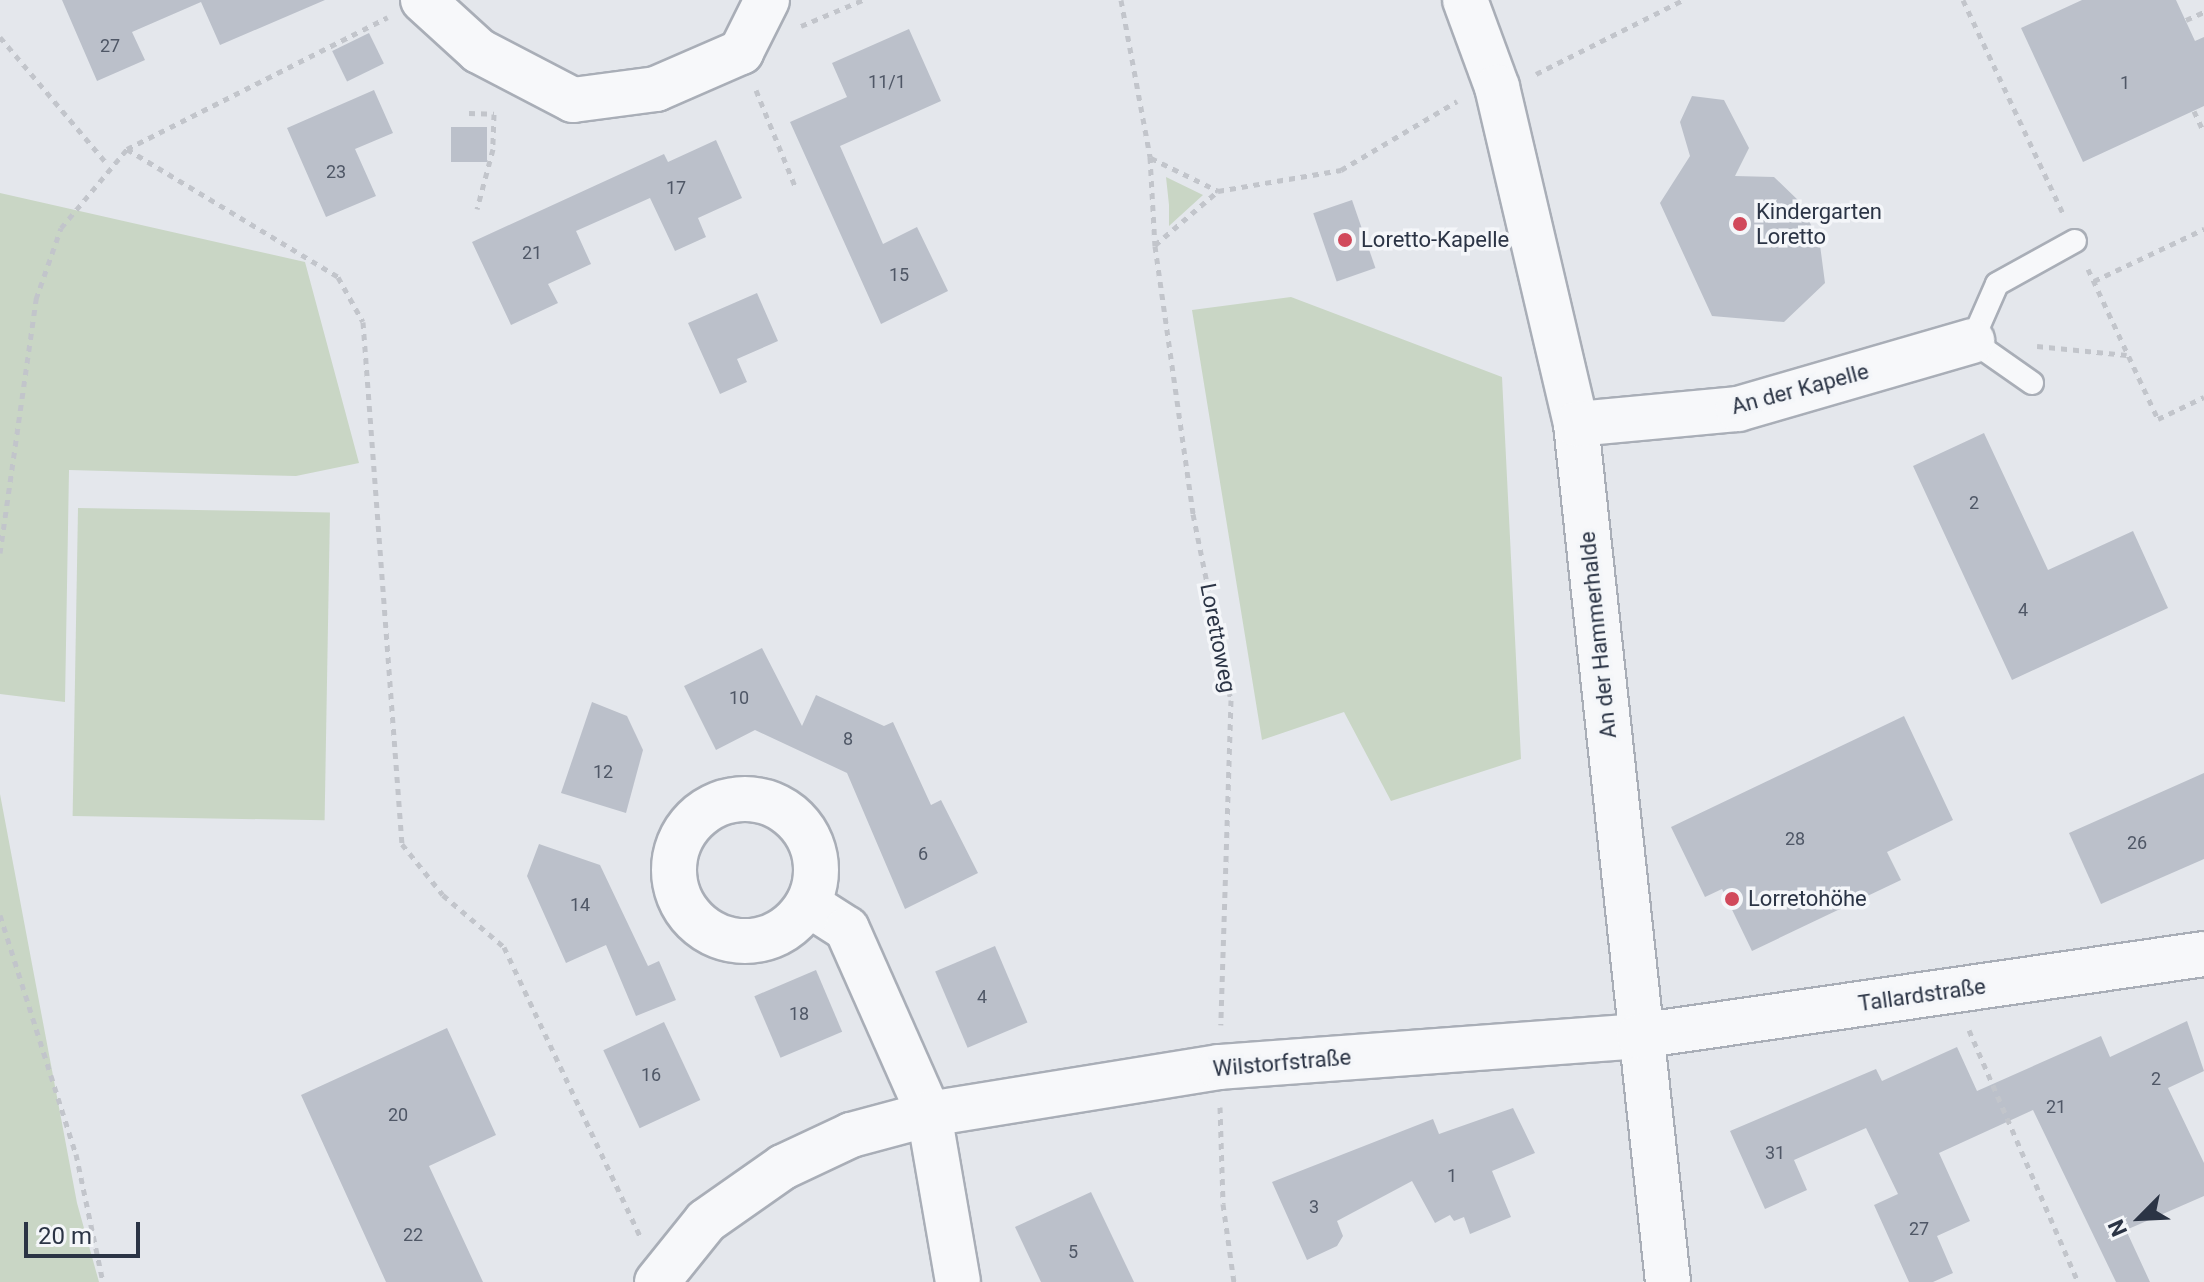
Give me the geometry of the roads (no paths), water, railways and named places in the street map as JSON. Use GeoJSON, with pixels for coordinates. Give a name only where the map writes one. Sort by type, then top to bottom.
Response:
{"type":"FeatureCollection","features":[{"type":"Feature","properties":{"kind":"street"},"geometry":{"type":"LineString","coordinates":[[408,7],[479,51],[573,100],[656,89],[741,52],[767,0]]}},
{"type":"Feature","properties":{"kind":"street","name":"An der Hammerhalde"},"geometry":{"type":"LineString","coordinates":[[1465,0],[1497,87],[1576,424],[1639,1036],[1668,1282]]}},
{"type":"Feature","properties":{"kind":"street","name":"An der Kapelle"},"geometry":{"type":"LineString","coordinates":[[1576,424],[1738,409],[1972,341]]}},
{"type":"Feature","properties":{"kind":"street"},"geometry":{"type":"LineString","coordinates":[[808,904],[847,929],[929,1114],[958,1282]]}},
{"type":"Feature","properties":{"kind":"street","name":"Tallardstraße"},"geometry":{"type":"LineString","coordinates":[[1639,1036],[2204,954]]}},
{"type":"Feature","properties":{"kind":"street","name":"Wilstorfstraße"},"geometry":{"type":"LineString","coordinates":[[659,1280],[706,1221],[783,1167],[851,1135],[929,1114],[1219,1067],[1639,1036]]}},
{"type":"Feature","properties":{"kind":"lane"},"geometry":{"type":"LineString","coordinates":[[2032,383],[1972,341],[1997,284],[2075,241]]}},
{"type":"Feature","properties":{"kind":"place","name":"Kindergarten Loretto"},"geometry":{"type":"Point","coordinates":[1740,224]}},
{"type":"Feature","properties":{"kind":"place","name":"Loretto-Kapelle"},"geometry":{"type":"Point","coordinates":[1345,240]}},
{"type":"Feature","properties":{"kind":"place","name":"Lorretohöhe"},"geometry":{"type":"Point","coordinates":[1732,899]}}]}
